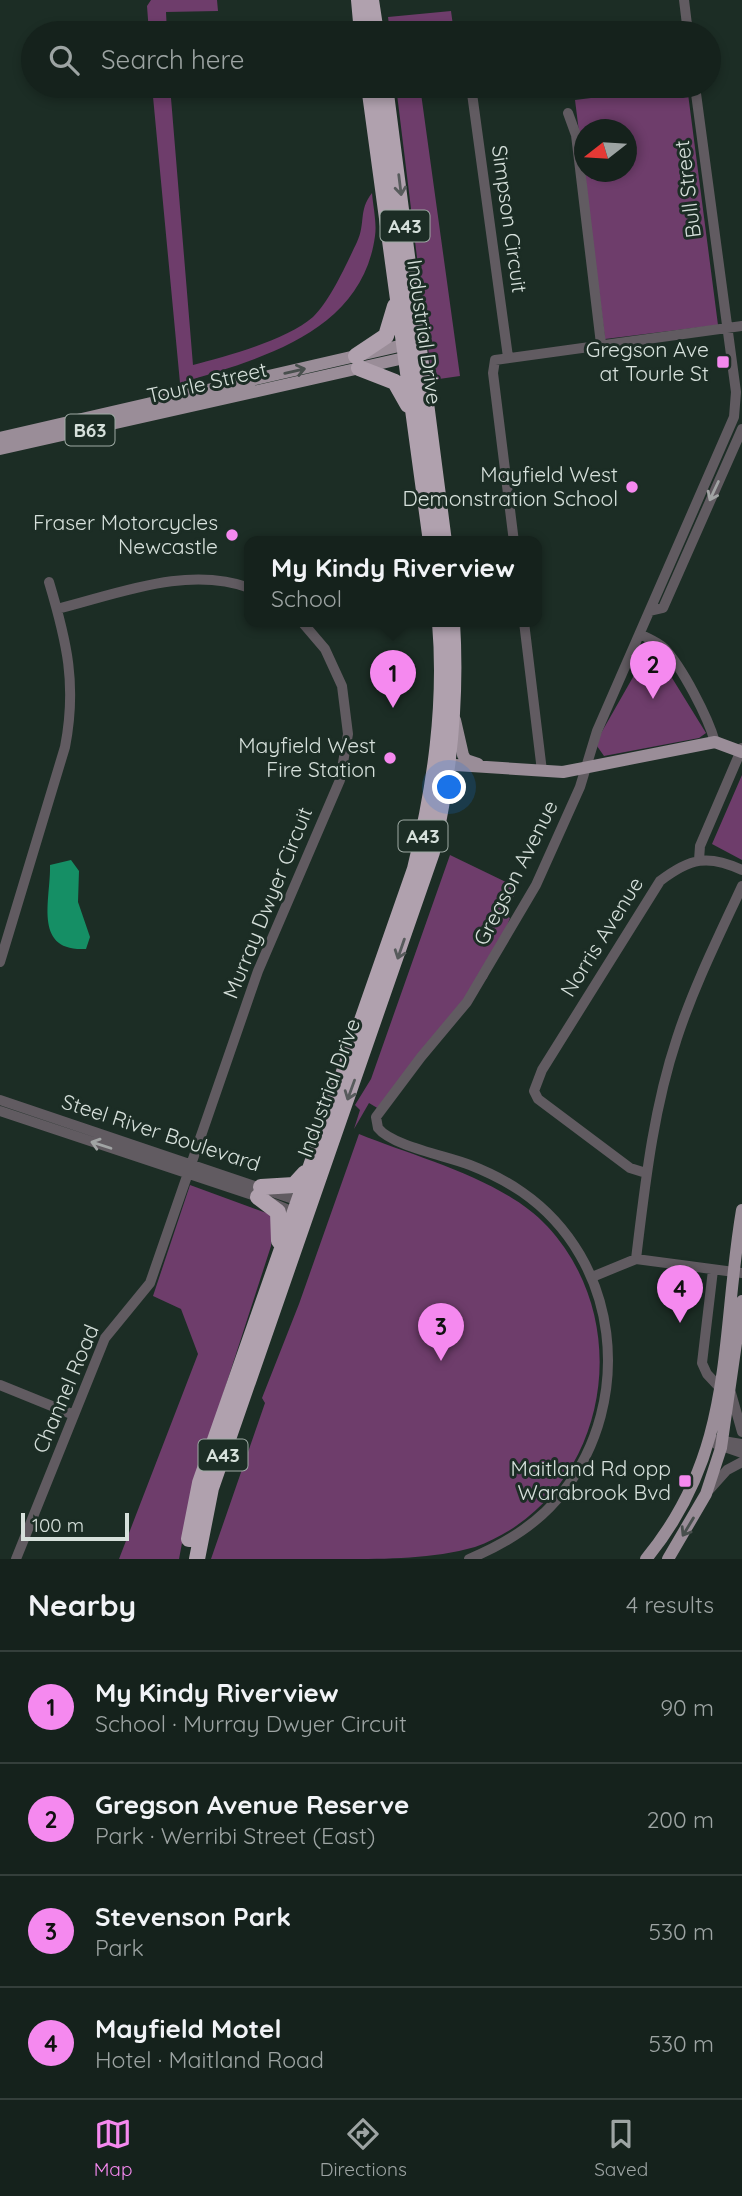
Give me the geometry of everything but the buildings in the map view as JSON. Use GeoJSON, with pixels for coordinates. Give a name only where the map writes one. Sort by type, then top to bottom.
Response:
{"type":"FeatureCollection","features":[{"type":"Feature","properties":{"kind":"highway"},"geometry":{"type":"LineString","coordinates":[[359,0],[361,21]]}},
{"type":"Feature","properties":{"kind":"highway"},"geometry":{"type":"LineString","coordinates":[[371,0],[374,21]]}},
{"type":"Feature","properties":{"kind":"highway","name":"Industrial Drive"},"geometry":{"type":"LineString","coordinates":[[371,98],[398,290],[413,349],[443,536]]}},
{"type":"Feature","properties":{"kind":"highway","name":"Industrial Drive"},"geometry":{"type":"LineString","coordinates":[[387,98],[413,349],[417,431],[430,536]]}},
{"type":"Feature","properties":{"kind":"highway","name":"B63"},"geometry":{"type":"LineString","coordinates":[[358,362],[390,331],[398,290]]}},
{"type":"Feature","properties":{"kind":"highway"},"geometry":{"type":"LineString","coordinates":[[358,362],[395,382],[405,396],[417,431]]}},
{"type":"Feature","properties":{"kind":"highway","name":"Industrial Drive"},"geometry":{"type":"LineString","coordinates":[[188,1559],[200,1483],[269,1284],[302,1208],[311,1163],[415,869],[443,765],[440,627]]}},
{"type":"Feature","properties":{"kind":"highway","name":"Industrial Drive"},"geometry":{"type":"LineString","coordinates":[[197,1559],[211,1489],[302,1208],[423,884],[454,712],[452,627]]}},
{"type":"Feature","properties":{"kind":"highway"},"geometry":{"type":"LineString","coordinates":[[260,1192],[294,1185],[302,1179],[311,1163]]}},
{"type":"Feature","properties":{"kind":"highway"},"geometry":{"type":"LineString","coordinates":[[260,1192],[274,1207],[280,1220],[280,1237],[269,1284]]}},
{"type":"Feature","properties":{"kind":"main road","name":"Tourle Street"},"geometry":{"type":"LineString","coordinates":[[0,449],[413,349]]}},
{"type":"Feature","properties":{"kind":"main road","name":"Tourle Street"},"geometry":{"type":"LineString","coordinates":[[0,438],[358,362]]}},
{"type":"Feature","properties":{"kind":"main road"},"geometry":{"type":"LineString","coordinates":[[454,712],[464,757],[496,767]]}},
{"type":"Feature","properties":{"kind":"main road"},"geometry":{"type":"LineString","coordinates":[[443,765],[542,771],[586,769],[715,742],[742,751]]}},
{"type":"Feature","properties":{"kind":"main road"},"geometry":{"type":"LineString","coordinates":[[726,1390],[742,1210]]}},
{"type":"Feature","properties":{"kind":"main road"},"geometry":{"type":"LineString","coordinates":[[668,1559],[706,1494],[718,1443],[742,1301]]}},
{"type":"Feature","properties":{"kind":"main road"},"geometry":{"type":"LineString","coordinates":[[646,1559],[686,1500],[718,1443]]}},
{"type":"Feature","properties":{"kind":"street"},"geometry":{"type":"LineString","coordinates":[[684,0],[687,21]]}},
{"type":"Feature","properties":{"kind":"street","name":"Simpson Circuit"},"geometry":{"type":"LineString","coordinates":[[473,98],[508,357]]}},
{"type":"Feature","properties":{"kind":"street","name":"Bull Street"},"geometry":{"type":"LineString","coordinates":[[697,98],[727,328]]}},
{"type":"Feature","properties":{"kind":"street"},"geometry":{"type":"LineString","coordinates":[[568,113],[576,135],[601,344]]}},
{"type":"Feature","properties":{"kind":"street"},"geometry":{"type":"LineString","coordinates":[[513,536],[493,362],[508,357],[742,326]]}},
{"type":"Feature","properties":{"kind":"street","name":"Gregson Avenue"},"geometry":{"type":"LineString","coordinates":[[592,1277],[559,1227],[523,1193],[473,1166],[389,1137],[378,1128],[378,1112],[467,1002],[501,949],[536,885],[586,769],[597,731],[734,417],[736,392],[727,328]]}},
{"type":"Feature","properties":{"kind":"street"},"geometry":{"type":"LineString","coordinates":[[731,354],[742,359]]}},
{"type":"Feature","properties":{"kind":"street","name":"Gregson Avenue"},"geometry":{"type":"LineString","coordinates":[[650,611],[663,608],[742,429]]}},
{"type":"Feature","properties":{"kind":"street"},"geometry":{"type":"LineString","coordinates":[[57,610],[185,579],[210,579],[244,587]]}},
{"type":"Feature","properties":{"kind":"street"},"geometry":{"type":"LineString","coordinates":[[0,962],[65,747],[72,710],[71,674],[49,582]]}},
{"type":"Feature","properties":{"kind":"street","name":"Murray Dwyer Circuit"},"geometry":{"type":"LineString","coordinates":[[191,1169],[258,971],[340,780],[346,756],[347,707],[342,686],[324,649],[306,627]]}},
{"type":"Feature","properties":{"kind":"street"},"geometry":{"type":"LineString","coordinates":[[525,627],[542,771]]}},
{"type":"Feature","properties":{"kind":"street"},"geometry":{"type":"LineString","coordinates":[[640,634],[663,647],[673,661],[710,726],[715,742]]}},
{"type":"Feature","properties":{"kind":"street"},"geometry":{"type":"LineString","coordinates":[[742,751],[700,846],[699,860],[723,861],[742,870]]}},
{"type":"Feature","properties":{"kind":"street","name":"Norris Avenue"},"geometry":{"type":"LineString","coordinates":[[646,1173],[630,1167],[528,1093],[652,892],[674,870],[699,860]]}},
{"type":"Feature","properties":{"kind":"street"},"geometry":{"type":"LineString","coordinates":[[636,1259],[646,1173],[659,1105],[677,1038],[742,886]]}},
{"type":"Feature","properties":{"kind":"street","name":"Steel River Boulevard"},"geometry":{"type":"LineString","coordinates":[[0,1100],[302,1208]]}},
{"type":"Feature","properties":{"kind":"street","name":"Steel River Boulevard"},"geometry":{"type":"LineString","coordinates":[[0,1111],[191,1169]]}},
{"type":"Feature","properties":{"kind":"street","name":"Channel Road"},"geometry":{"type":"LineString","coordinates":[[16,1559],[105,1338],[150,1283],[191,1169]]}},
{"type":"Feature","properties":{"kind":"street"},"geometry":{"type":"LineString","coordinates":[[469,1559],[530,1525],[562,1494],[587,1454],[606,1401],[610,1360],[604,1315],[592,1277],[636,1259],[737,1272]]}},
{"type":"Feature","properties":{"kind":"street"},"geometry":{"type":"LineString","coordinates":[[713,1270],[702,1363],[707,1374],[726,1390],[742,1432]]}},
{"type":"Feature","properties":{"kind":"street"},"geometry":{"type":"LineString","coordinates":[[0,1385],[74,1415]]}},
{"type":"Feature","properties":{"kind":"street"},"geometry":{"type":"LineString","coordinates":[[718,1443],[742,1444]]}},
{"type":"Feature","properties":{"kind":"street"},"geometry":{"type":"LineString","coordinates":[[718,1443],[742,1452]]}},
{"type":"Feature","properties":{"kind":"street"},"geometry":{"type":"LineString","coordinates":[[706,1494],[727,1470],[742,1462]]}},
{"type":"Feature","properties":{"kind":"shaded area"},"geometry":{"type":"Polygon","coordinates":[[[151,0],[217,0],[218,11],[166,12],[166,21],[148,21],[147,6],[151,0]]]}},
{"type":"Feature","properties":{"kind":"shaded area"},"geometry":{"type":"Polygon","coordinates":[[[451,11],[452,21],[388,21],[388,17],[451,11]]]}},
{"type":"Feature","properties":{"kind":"shaded area"},"geometry":{"type":"Polygon","coordinates":[[[153,98],[171,98],[193,365],[273,340],[313,317],[332,292],[353,251],[360,235],[365,206],[372,193],[375,220],[375,236],[366,269],[350,297],[328,319],[273,352],[180,383],[153,98]]]}},
{"type":"Feature","properties":{"kind":"shaded area"},"geometry":{"type":"Polygon","coordinates":[[[397,98],[422,98],[460,376],[432,380],[397,98]]]}},
{"type":"Feature","properties":{"kind":"shaded area"},"geometry":{"type":"Polygon","coordinates":[[[689,98],[718,325],[605,339],[585,182],[637,182],[637,119],[577,119],[575,100],[689,98]]]}},
{"type":"Feature","properties":{"kind":"shaded area"},"geometry":{"type":"Polygon","coordinates":[[[649,649],[656,652],[706,733],[699,738],[604,756],[597,746],[600,735],[649,649]]]}},
{"type":"Feature","properties":{"kind":"shaded area"},"geometry":{"type":"Polygon","coordinates":[[[742,775],[742,860],[712,844],[742,775]]]}},
{"type":"Feature","properties":{"kind":"shaded area"},"geometry":{"type":"Polygon","coordinates":[[[450,855],[518,888],[504,914],[510,918],[487,978],[379,1109],[369,1103],[354,1129],[360,1110],[355,1105],[371,1079],[450,855]]]}},
{"type":"Feature","properties":{"kind":"shaded area"},"geometry":{"type":"Polygon","coordinates":[[[71,860],[79,871],[78,902],[90,937],[86,949],[69,948],[58,942],[51,933],[48,921],[50,865],[71,860]]]}},
{"type":"Feature","properties":{"kind":"shaded area"},"geometry":{"type":"Polygon","coordinates":[[[359,1134],[459,1171],[507,1195],[547,1226],[576,1267],[593,1312],[600,1359],[595,1406],[580,1451],[555,1491],[520,1524],[475,1547],[443,1554],[393,1558],[211,1559],[265,1403],[262,1398],[299,1304],[359,1134]]]}},
{"type":"Feature","properties":{"kind":"shaded area"},"geometry":{"type":"Polygon","coordinates":[[[190,1185],[272,1215],[271,1246],[192,1490],[179,1559],[119,1559],[198,1354],[181,1309],[153,1296],[190,1185]]]}},
{"type":"Feature","properties":{"kind":"place","name":"Gregson Ave at Tourle St"},"geometry":{"type":"Point","coordinates":[723,362]}},
{"type":"Feature","properties":{"kind":"place","name":"Mayfield West Demonstration School"},"geometry":{"type":"Point","coordinates":[632,487]}},
{"type":"Feature","properties":{"kind":"place","name":"Fraser Motorcycles Newcastle"},"geometry":{"type":"Point","coordinates":[232,535]}},
{"type":"Feature","properties":{"kind":"place","name":"Gregson Avenue Reserve"},"geometry":{"type":"Point","coordinates":[653,699]}},
{"type":"Feature","properties":{"kind":"place","name":"My Kindy Riverview"},"geometry":{"type":"Point","coordinates":[393,708]}},
{"type":"Feature","properties":{"kind":"place","name":"Mayfield West Fire Station"},"geometry":{"type":"Point","coordinates":[390,758]}},
{"type":"Feature","properties":{"kind":"place","name":"Mayfield Motel"},"geometry":{"type":"Point","coordinates":[680,1323]}},
{"type":"Feature","properties":{"kind":"place","name":"Stevenson Park"},"geometry":{"type":"Point","coordinates":[441,1361]}},
{"type":"Feature","properties":{"kind":"place","name":"Maitland Rd opp Warabrook Bvd"},"geometry":{"type":"Point","coordinates":[685,1481]}}]}
